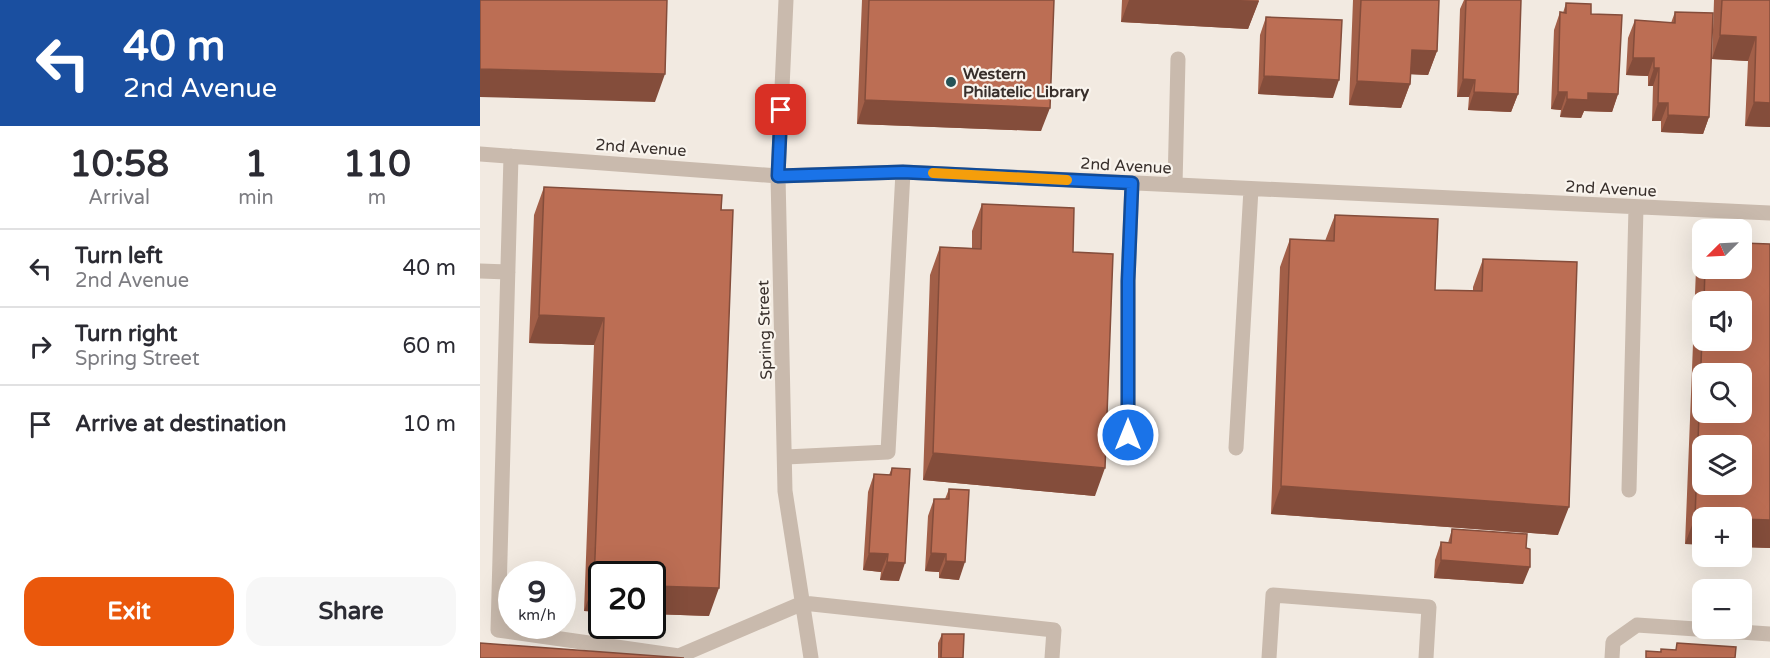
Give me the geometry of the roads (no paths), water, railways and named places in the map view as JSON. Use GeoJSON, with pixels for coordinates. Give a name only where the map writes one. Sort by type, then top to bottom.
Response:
{"type":"FeatureCollection","features":[{"type":"Feature","properties":{"kind":"street","name":"Spring Street"},"geometry":{"type":"LineString","coordinates":[[786,0],[778,176],[785,491],[811,658]]}},
{"type":"Feature","properties":{"kind":"street"},"geometry":{"type":"LineString","coordinates":[[1175,185],[1178,59]]}},
{"type":"Feature","properties":{"kind":"street","name":"2nd Avenue"},"geometry":{"type":"LineString","coordinates":[[480,154],[778,176],[903,172],[1770,213]]}},
{"type":"Feature","properties":{"kind":"street"},"geometry":{"type":"LineString","coordinates":[[511,156],[498,630],[679,656],[803,603],[1054,630],[1052,658]]}},
{"type":"Feature","properties":{"kind":"street"},"geometry":{"type":"LineString","coordinates":[[786,457],[888,452],[903,172]]}},
{"type":"Feature","properties":{"kind":"street"},"geometry":{"type":"LineString","coordinates":[[1128,435],[1128,281],[1132,183]]}},
{"type":"Feature","properties":{"kind":"street"},"geometry":{"type":"LineString","coordinates":[[1236,448],[1251,189]]}},
{"type":"Feature","properties":{"kind":"street"},"geometry":{"type":"LineString","coordinates":[[1629,490],[1636,207]]}},
{"type":"Feature","properties":{"kind":"street"},"geometry":{"type":"LineString","coordinates":[[480,271],[508,272]]}},
{"type":"Feature","properties":{"kind":"street"},"geometry":{"type":"LineString","coordinates":[[1269,658],[1273,595],[1429,607],[1426,658]]}},
{"type":"Feature","properties":{"kind":"street"},"geometry":{"type":"LineString","coordinates":[[1612,658],[1612,642],[1637,625],[1770,634]]}},
{"type":"Feature","properties":{"kind":"place","name":"Western Philatelic Library"},"geometry":{"type":"Point","coordinates":[951,82]}}]}
